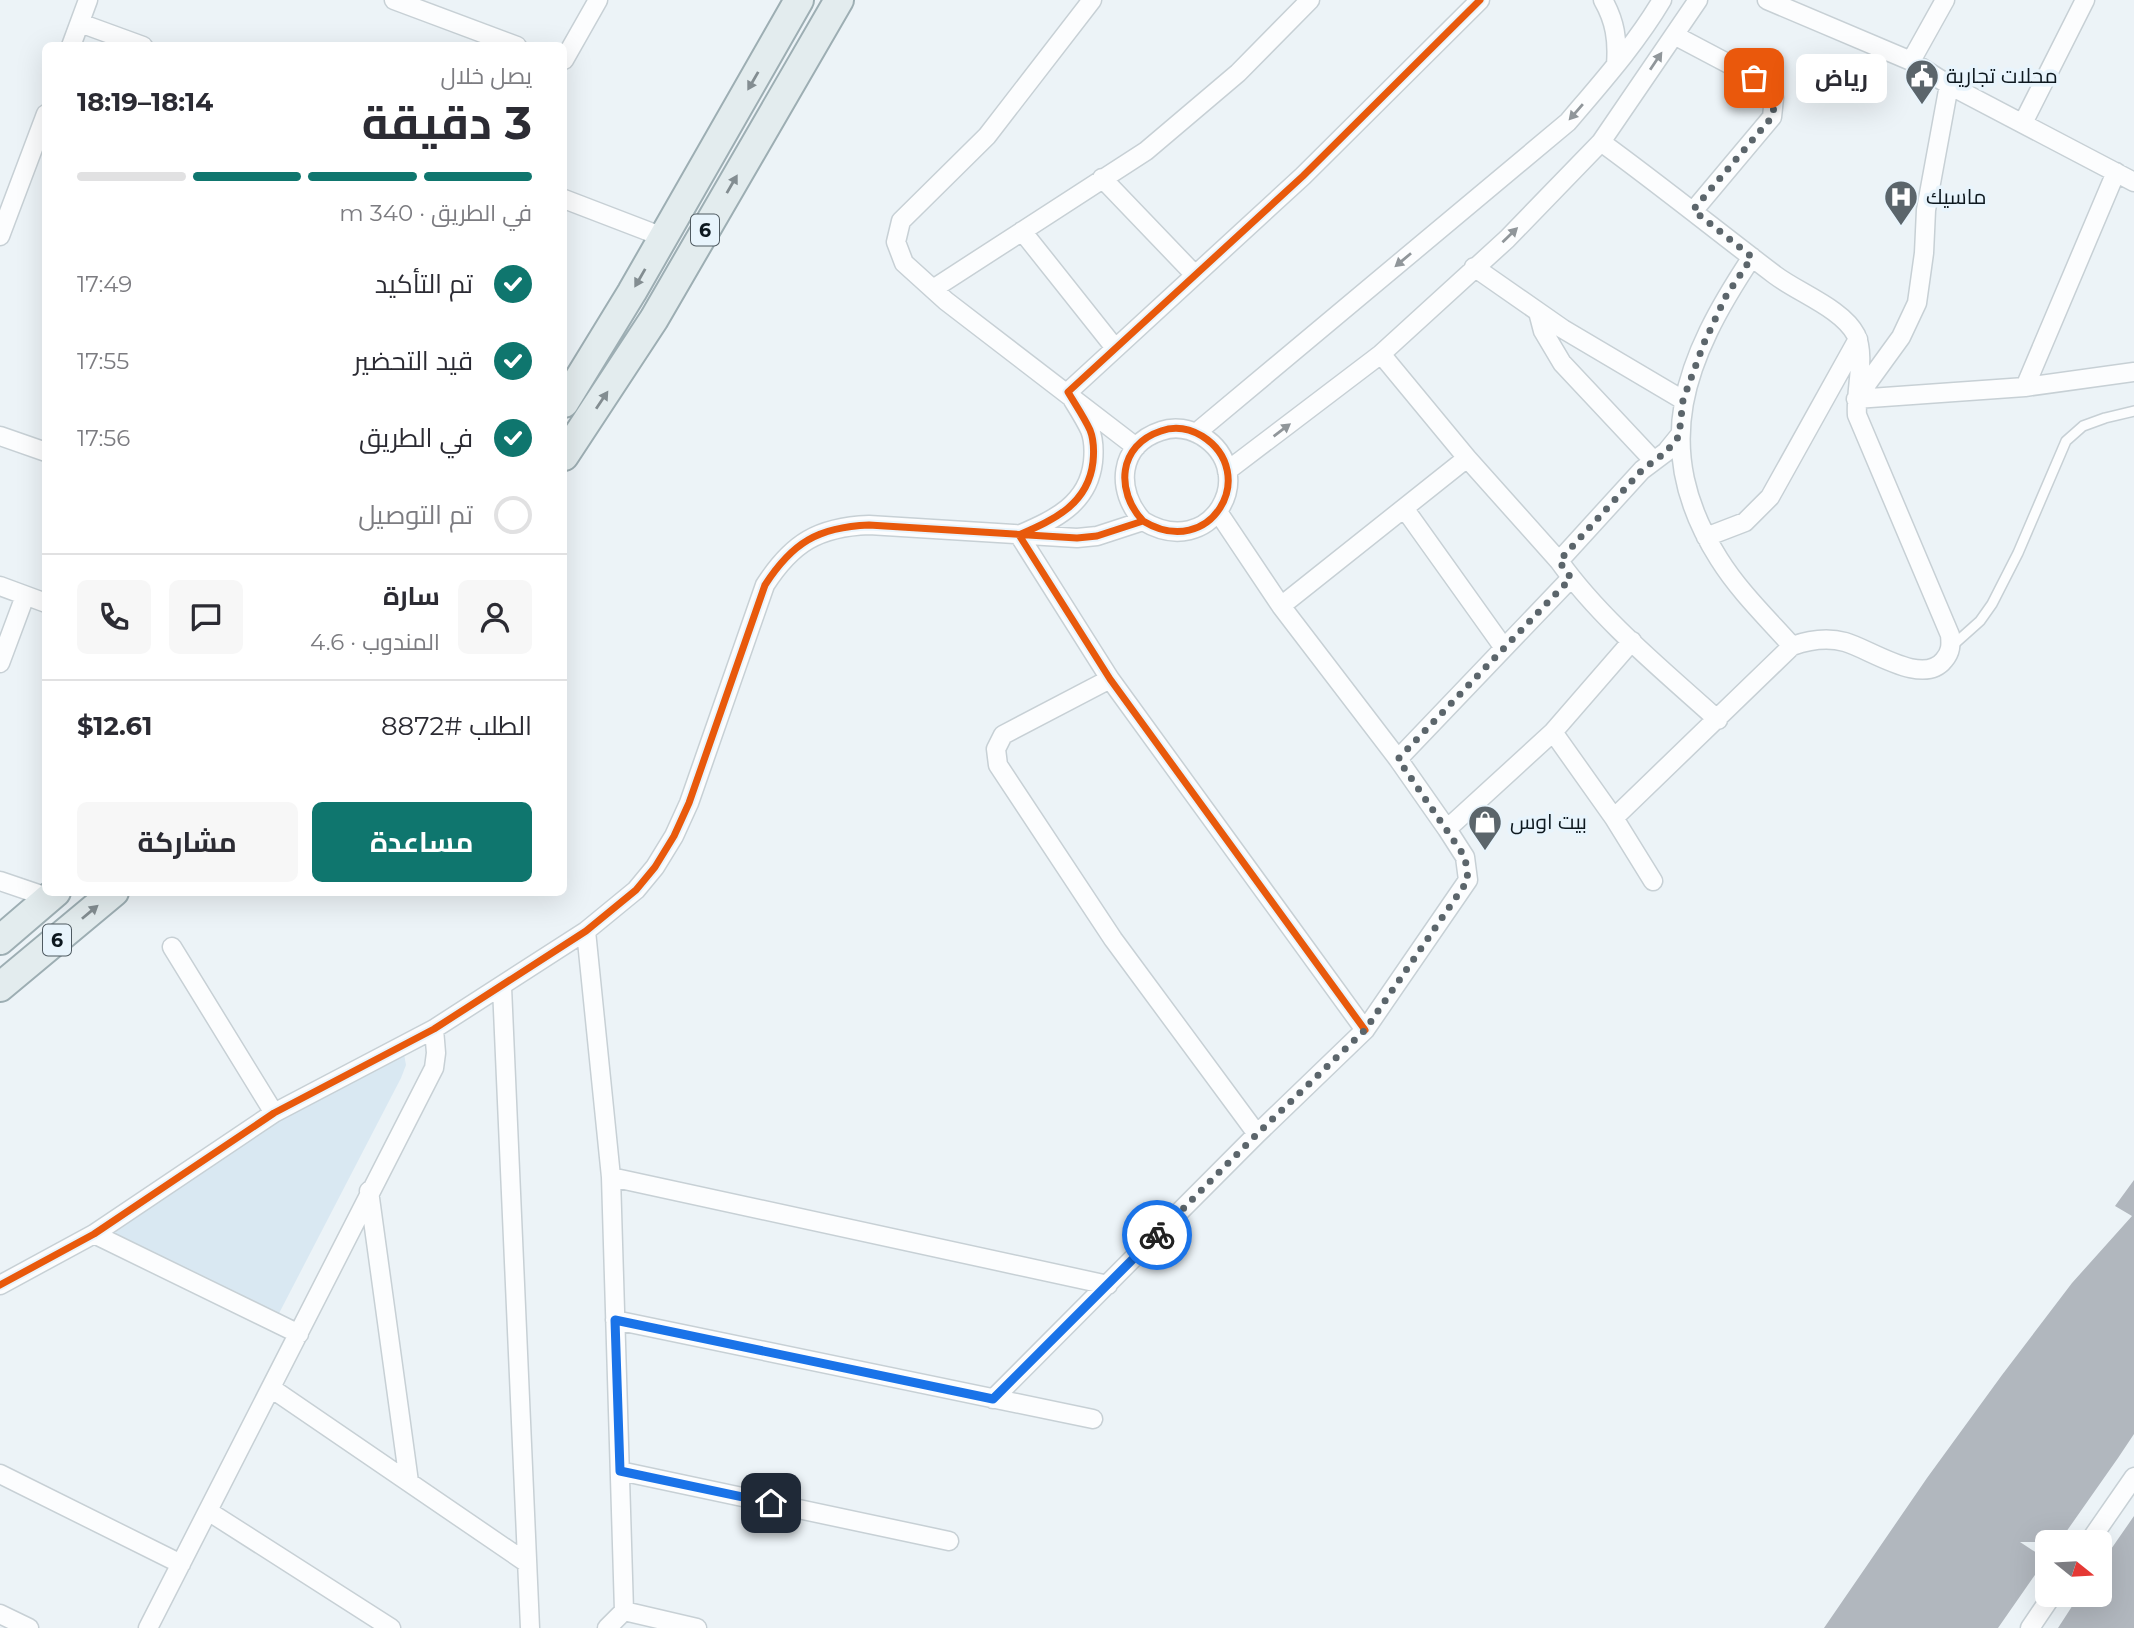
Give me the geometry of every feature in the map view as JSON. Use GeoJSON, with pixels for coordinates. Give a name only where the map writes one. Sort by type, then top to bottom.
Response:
{"type":"FeatureCollection","features":[{"type":"Feature","properties":{"kind":"main road","name":"6"},"geometry":{"type":"LineString","coordinates":[[567,397],[663,237],[799,0]]}},
{"type":"Feature","properties":{"kind":"main road","name":"6"},"geometry":{"type":"LineString","coordinates":[[567,451],[654,319],[805,58],[832,3]]}},
{"type":"Feature","properties":{"kind":"main road"},"geometry":{"type":"LineString","coordinates":[[775,42],[805,58]]}},
{"type":"Feature","properties":{"kind":"main road","name":"6"},"geometry":{"type":"LineString","coordinates":[[0,940],[52,896]]}},
{"type":"Feature","properties":{"kind":"main road","name":"6"},"geometry":{"type":"LineString","coordinates":[[0,987],[109,896]]}},
{"type":"Feature","properties":{"kind":"street"},"geometry":{"type":"LineString","coordinates":[[73,42],[88,0]]}},
{"type":"Feature","properties":{"kind":"street"},"geometry":{"type":"LineString","coordinates":[[394,0],[506,42]]}},
{"type":"Feature","properties":{"kind":"street"},"geometry":{"type":"LineString","coordinates":[[567,55],[598,0]]}},
{"type":"Feature","properties":{"kind":"street"},"geometry":{"type":"LineString","coordinates":[[1092,0],[987,136],[901,221],[896,242],[904,263],[933,289],[1136,447]]}},
{"type":"Feature","properties":{"kind":"street"},"geometry":{"type":"LineString","coordinates":[[933,289],[1146,151],[1238,73],[1310,0]]}},
{"type":"Feature","properties":{"kind":"street"},"geometry":{"type":"LineString","coordinates":[[1068,392],[1303,176],[1480,0]]}},
{"type":"Feature","properties":{"kind":"street"},"geometry":{"type":"LineString","coordinates":[[1603,0],[1616,29],[1616,65]]}},
{"type":"Feature","properties":{"kind":"street"},"geometry":{"type":"LineString","coordinates":[[1196,433],[1567,122],[1616,65],[1650,21],[1662,0]]}},
{"type":"Feature","properties":{"kind":"street"},"geometry":{"type":"LineString","coordinates":[[1227,471],[1381,354],[1507,239],[1601,142],[1698,0]]}},
{"type":"Feature","properties":{"kind":"street"},"geometry":{"type":"LineString","coordinates":[[1767,0],[1911,61],[1949,85],[2134,183]]}},
{"type":"Feature","properties":{"kind":"street"},"geometry":{"type":"LineString","coordinates":[[1911,61],[1945,0]]}},
{"type":"Feature","properties":{"kind":"street"},"geometry":{"type":"LineString","coordinates":[[2023,123],[2085,0]]}},
{"type":"Feature","properties":{"kind":"street"},"geometry":{"type":"LineString","coordinates":[[80,23],[132,42]]}},
{"type":"Feature","properties":{"kind":"street"},"geometry":{"type":"LineString","coordinates":[[1674,35],[1763,82],[1774,98],[1772,117],[1693,210]]}},
{"type":"Feature","properties":{"kind":"street"},"geometry":{"type":"LineString","coordinates":[[1856,399],[1901,337],[1917,303],[1926,211],[1949,85]]}},
{"type":"Feature","properties":{"kind":"street"},"geometry":{"type":"LineString","coordinates":[[0,236],[38,156],[42,135]]}},
{"type":"Feature","properties":{"kind":"street"},"geometry":{"type":"LineString","coordinates":[[1601,142],[1777,277],[1844,320],[1858,339],[1860,353],[1857,415],[1950,635],[1951,647],[1941,664],[1930,671],[1917,670],[1844,641],[1818,639],[1792,646],[1614,818]]}},
{"type":"Feature","properties":{"kind":"street"},"geometry":{"type":"LineString","coordinates":[[2025,387],[2116,172]]}},
{"type":"Feature","properties":{"kind":"street"},"geometry":{"type":"LineString","coordinates":[[1102,178],[1195,275]]}},
{"type":"Feature","properties":{"kind":"street"},"geometry":{"type":"LineString","coordinates":[[567,200],[663,237]]}},
{"type":"Feature","properties":{"kind":"street"},"geometry":{"type":"LineString","coordinates":[[1021,231],[1115,348]]}},
{"type":"Feature","properties":{"kind":"street"},"geometry":{"type":"LineString","coordinates":[[1752,257],[1717,312],[1683,400],[1679,436],[1683,471],[1692,505],[1706,537],[1733,578],[1792,646]]}},
{"type":"Feature","properties":{"kind":"street"},"geometry":{"type":"LineString","coordinates":[[1474,267],[1563,329],[1683,400]]}},
{"type":"Feature","properties":{"kind":"street"},"geometry":{"type":"LineString","coordinates":[[1538,312],[1542,331],[1562,363],[1653,460]]}},
{"type":"Feature","properties":{"kind":"street"},"geometry":{"type":"LineString","coordinates":[[1706,537],[1745,522],[1770,497],[1858,339]]}},
{"type":"Feature","properties":{"kind":"street"},"geometry":{"type":"LineString","coordinates":[[1381,354],[1571,578],[1632,641],[1718,720]]}},
{"type":"Feature","properties":{"kind":"street"},"geometry":{"type":"LineString","coordinates":[[1856,399],[2025,387],[2134,372]]}},
{"type":"Feature","properties":{"kind":"street"},"geometry":{"type":"LineString","coordinates":[[1019,535],[1058,518],[1073,505],[1085,490],[1092,471],[1094,452],[1091,432],[1068,392]]}},
{"type":"Feature","properties":{"kind":"street"},"geometry":{"type":"LineString","coordinates":[[1181,428],[1196,433],[1210,441],[1218,450],[1227,471],[1226,492],[1218,512],[1196,529],[1182,533],[1155,529],[1133,511],[1124,485],[1129,458],[1136,447],[1149,436],[1164,430],[1181,428]]}},
{"type":"Feature","properties":{"kind":"street"},"geometry":{"type":"LineString","coordinates":[[0,436],[42,451]]}},
{"type":"Feature","properties":{"kind":"street"},"geometry":{"type":"LineString","coordinates":[[1559,561],[1653,460],[1666,452],[1679,436]]}},
{"type":"Feature","properties":{"kind":"street"},"geometry":{"type":"LineString","coordinates":[[1281,606],[1467,458]]}},
{"type":"Feature","properties":{"kind":"street"},"geometry":{"type":"LineString","coordinates":[[1404,508],[1504,648]]}},
{"type":"Feature","properties":{"kind":"street"},"geometry":{"type":"LineString","coordinates":[[993,1399],[1257,1134],[1365,1030],[1468,880],[1465,857],[1447,829],[1398,759],[1281,606],[1218,512]]}},
{"type":"Feature","properties":{"kind":"street"},"geometry":{"type":"LineString","coordinates":[[0,1285],[94,1234],[274,1113],[434,1030],[586,931],[636,890],[655,867],[674,836],[702,768],[765,585],[778,564],[797,546],[819,534],[843,526],[869,525],[1077,538],[1097,536],[1143,521]]}},
{"type":"Feature","properties":{"kind":"street"},"geometry":{"type":"LineString","coordinates":[[1019,535],[1110,679],[1365,1030]]}},
{"type":"Feature","properties":{"kind":"street"},"geometry":{"type":"LineString","coordinates":[[1398,759],[1571,578]]}},
{"type":"Feature","properties":{"kind":"street"},"geometry":{"type":"LineString","coordinates":[[0,586],[42,602]]}},
{"type":"Feature","properties":{"kind":"street"},"geometry":{"type":"LineString","coordinates":[[0,663],[25,596]]}},
{"type":"Feature","properties":{"kind":"street"},"geometry":{"type":"LineString","coordinates":[[1447,829],[1553,732],[1632,641]]}},
{"type":"Feature","properties":{"kind":"street"},"geometry":{"type":"LineString","coordinates":[[1110,679],[1003,735],[996,749],[998,765],[1114,939],[1257,1134]]}},
{"type":"Feature","properties":{"kind":"street"},"geometry":{"type":"LineString","coordinates":[[1553,732],[1614,818],[1653,881]]}},
{"type":"Feature","properties":{"kind":"street"},"geometry":{"type":"LineString","coordinates":[[0,881],[42,892]]}},
{"type":"Feature","properties":{"kind":"street"},"geometry":{"type":"LineString","coordinates":[[586,931],[611,1177],[620,1471],[624,1611],[607,1628]]}},
{"type":"Feature","properties":{"kind":"street"},"geometry":{"type":"LineString","coordinates":[[172,947],[274,1113]]}},
{"type":"Feature","properties":{"kind":"street"},"geometry":{"type":"LineString","coordinates":[[502,986],[530,1628]]}},
{"type":"Feature","properties":{"kind":"street"},"geometry":{"type":"LineString","coordinates":[[148,1628],[434,1068],[434,1030]]}},
{"type":"Feature","properties":{"kind":"street"},"geometry":{"type":"LineString","coordinates":[[611,1177],[1108,1285]]}},
{"type":"Feature","properties":{"kind":"street"},"geometry":{"type":"LineString","coordinates":[[369,1191],[409,1482]]}},
{"type":"Feature","properties":{"kind":"street"},"geometry":{"type":"LineString","coordinates":[[94,1234],[299,1334]]}},
{"type":"Feature","properties":{"kind":"street"},"geometry":{"type":"LineString","coordinates":[[615,1320],[1093,1419]]}},
{"type":"Feature","properties":{"kind":"street"},"geometry":{"type":"LineString","coordinates":[[271,1388],[527,1563]]}},
{"type":"Feature","properties":{"kind":"street"},"geometry":{"type":"LineString","coordinates":[[620,1471],[949,1541]]}},
{"type":"Feature","properties":{"kind":"street"},"geometry":{"type":"LineString","coordinates":[[0,1474],[181,1563]]}},
{"type":"Feature","properties":{"kind":"street"},"geometry":{"type":"LineString","coordinates":[[2097,1530],[2134,1477]]}},
{"type":"Feature","properties":{"kind":"street"},"geometry":{"type":"LineString","coordinates":[[208,1511],[391,1628]]}},
{"type":"Feature","properties":{"kind":"street"},"geometry":{"type":"LineString","coordinates":[[2030,1628],[2044,1607]]}},
{"type":"Feature","properties":{"kind":"street"},"geometry":{"type":"LineString","coordinates":[[624,1611],[697,1628]]}},
{"type":"Feature","properties":{"kind":"street"},"geometry":{"type":"LineString","coordinates":[[3,1620],[29,1628]]}},
{"type":"Feature","properties":{"kind":"lane"},"geometry":{"type":"LineString","coordinates":[[1951,647],[1980,621],[1992,604],[2018,552],[2066,441],[2082,426],[2134,411]]}},
{"type":"Feature","properties":{"kind":"shaded area"},"geometry":{"type":"Polygon","coordinates":[[[402,1043],[406,1065],[401,1078],[274,1323],[93,1232],[402,1043]]]}},
{"type":"Feature","properties":{"kind":"building"},"geometry":{"type":"Polygon","coordinates":[[[2134,1180],[2134,1434],[2118,1458],[2067,1530],[2035,1530],[2035,1542],[2020,1542],[2035,1552],[2035,1575],[1998,1628],[1824,1628],[2002,1375],[2072,1283],[2132,1216],[2115,1206],[2134,1180]]]}},
{"type":"Feature","properties":{"kind":"building"},"geometry":{"type":"Polygon","coordinates":[[[2134,1516],[2134,1628],[2058,1628],[2072,1607],[2112,1607],[2112,1548],[2134,1516]]]}},
{"type":"Feature","properties":{"kind":"cycle path"},"geometry":{"type":"LineString","coordinates":[[1365,1030],[1110,679],[1019,535],[1067,509],[1084,489],[1090,477],[1094,454],[1091,434],[1068,392],[1303,176],[1480,0]]}},
{"type":"Feature","properties":{"kind":"cycle path"},"geometry":{"type":"LineString","coordinates":[[0,1285],[94,1234],[274,1113],[434,1029],[586,931],[636,890],[655,867],[674,836],[689,803],[765,585],[796,548],[835,529],[869,525],[1077,538],[1097,536],[1143,521],[1167,531],[1189,530],[1207,522],[1220,508],[1227,490],[1227,471],[1219,452],[1202,436],[1182,429],[1166,429],[1136,447],[1125,470],[1125,483],[1134,509],[1143,521]]}},
{"type":"Feature","properties":{"kind":"way so far"},"geometry":{"type":"LineString","coordinates":[[1157,1235],[1365,1030],[1468,880],[1465,857],[1398,759],[1571,578],[1559,561],[1642,470],[1666,452],[1679,436],[1683,400],[1704,343],[1717,312],[1752,257],[1693,210],[1772,117],[1775,107],[1770,89],[1754,78]]}},
{"type":"Feature","properties":{"kind":"place","name":"رياض"},"geometry":{"type":"Point","coordinates":[1754,78]}},
{"type":"Feature","properties":{"kind":"place","name":"محلات تجارية"},"geometry":{"type":"Point","coordinates":[1922,106]}},
{"type":"Feature","properties":{"kind":"place","name":"ماسيك"},"geometry":{"type":"Point","coordinates":[1901,227]}},
{"type":"Feature","properties":{"kind":"place","name":"بيت اوس"},"geometry":{"type":"Point","coordinates":[1485,852]}},
{"type":"Feature","properties":{"kind":"route"},"geometry":{"type":"LineString","coordinates":[[771,1503],[620,1471],[615,1320],[993,1399],[1157,1235]]}}]}
